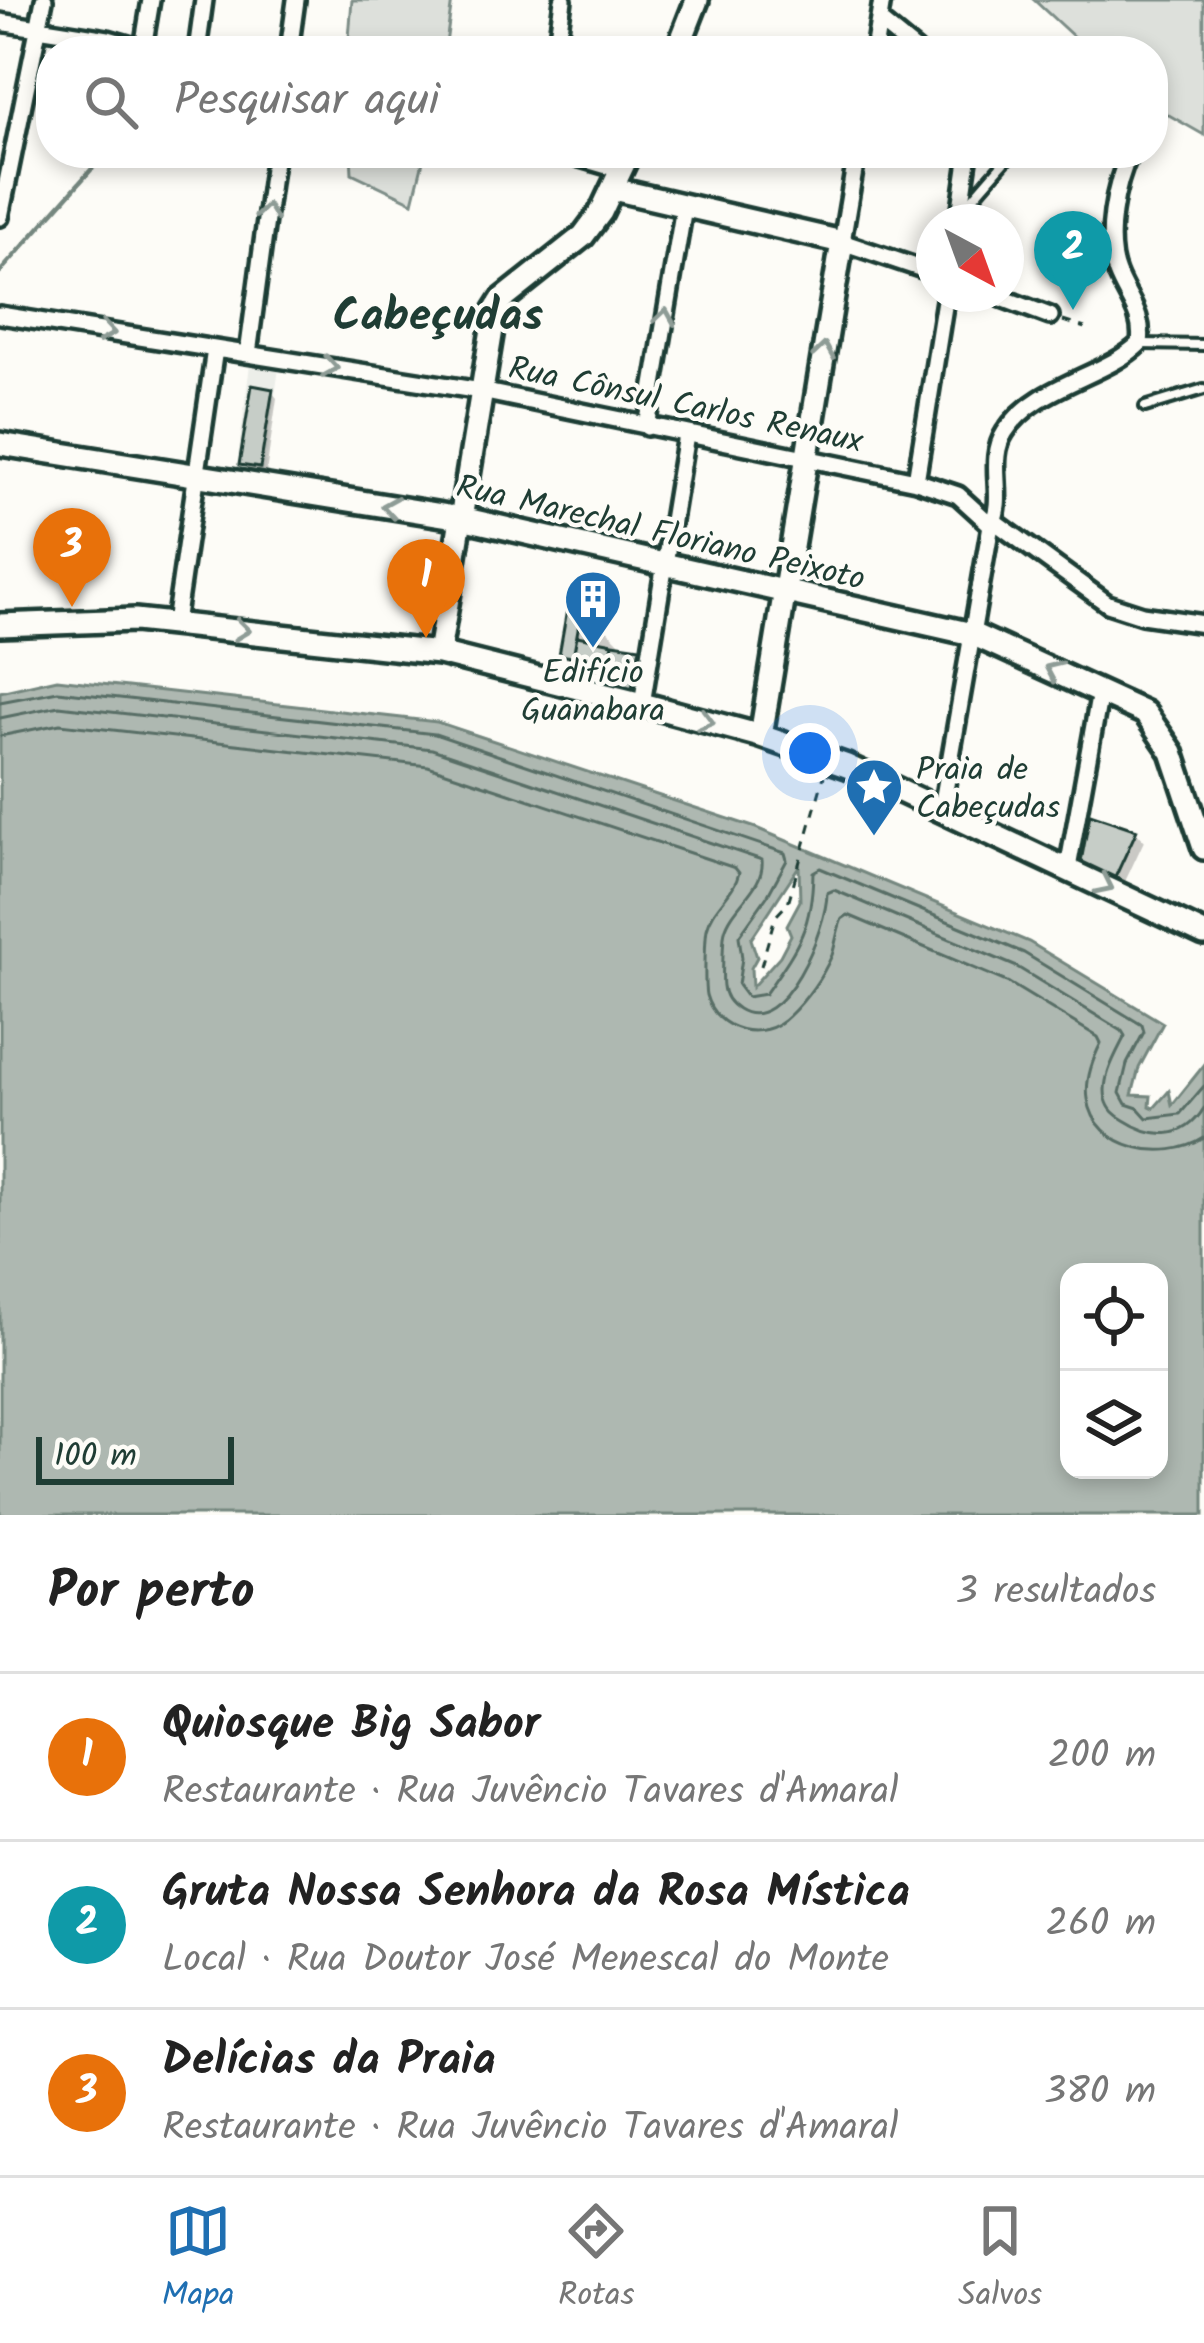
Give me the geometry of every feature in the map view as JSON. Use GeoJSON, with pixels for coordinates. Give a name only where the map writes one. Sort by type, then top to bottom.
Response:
{"type":"FeatureCollection","features":[{"type":"Feature","properties":{"kind":"street"},"geometry":{"type":"LineString","coordinates":[[0,217],[7,147],[44,0]]}},
{"type":"Feature","properties":{"kind":"street"},"geometry":{"type":"LineString","coordinates":[[147,36],[151,0]]}},
{"type":"Feature","properties":{"kind":"street"},"geometry":{"type":"LineString","coordinates":[[198,36],[203,0]]}},
{"type":"Feature","properties":{"kind":"street"},"geometry":{"type":"LineString","coordinates":[[291,36],[296,0]]}},
{"type":"Feature","properties":{"kind":"street"},"geometry":{"type":"LineString","coordinates":[[558,36],[563,0]]}},
{"type":"Feature","properties":{"kind":"street"},"geometry":{"type":"LineString","coordinates":[[683,36],[697,0]]}},
{"type":"Feature","properties":{"kind":"street"},"geometry":{"type":"LineString","coordinates":[[876,36],[882,0]]}},
{"type":"Feature","properties":{"kind":"street"},"geometry":{"type":"LineString","coordinates":[[879,21],[898,36]]}},
{"type":"Feature","properties":{"kind":"street"},"geometry":{"type":"LineString","coordinates":[[0,22],[89,36]]}},
{"type":"Feature","properties":{"kind":"street"},"geometry":{"type":"LineString","coordinates":[[248,354],[273,168]]}},
{"type":"Feature","properties":{"kind":"street"},"geometry":{"type":"LineString","coordinates":[[761,736],[854,168]]}},
{"type":"Feature","properties":{"kind":"street"},"geometry":{"type":"LineString","coordinates":[[962,204],[967,168]]}},
{"type":"Feature","properties":{"kind":"street"},"geometry":{"type":"LineString","coordinates":[[942,808],[991,525],[998,513],[996,458],[1005,430],[1028,408],[1140,344],[1142,325],[1115,269],[1112,244],[1123,168]]}},
{"type":"Feature","properties":{"kind":"street"},"geometry":{"type":"LineString","coordinates":[[439,652],[495,311],[502,300],[583,236],[621,171],[684,207],[842,242],[916,267]]}},
{"type":"Feature","properties":{"kind":"street"},"geometry":{"type":"LineString","coordinates":[[647,427],[684,207]]}},
{"type":"Feature","properties":{"kind":"street"},"geometry":{"type":"LineString","coordinates":[[1024,306],[1050,316]]}},
{"type":"Feature","properties":{"kind":"street"},"geometry":{"type":"LineString","coordinates":[[916,481],[943,312]]}},
{"type":"Feature","properties":{"kind":"street","name":"Rua Cônsul Carlos Renaux"},"geometry":{"type":"LineString","coordinates":[[0,315],[481,391],[916,481],[958,495],[991,525],[998,524],[1108,604],[1142,615],[1204,624]]}},
{"type":"Feature","properties":{"kind":"street"},"geometry":{"type":"LineString","coordinates":[[175,623],[215,349]]}},
{"type":"Feature","properties":{"kind":"street"},"geometry":{"type":"LineString","coordinates":[[642,704],[686,435]]}},
{"type":"Feature","properties":{"kind":"street","name":"Rua Marechal Floriano Peixoto"},"geometry":{"type":"LineString","coordinates":[[0,444],[461,518],[972,634],[1145,713],[1172,752],[1204,848]]}},
{"type":"Feature","properties":{"kind":"street"},"geometry":{"type":"LineString","coordinates":[[0,625],[115,619],[439,652],[642,704],[829,760],[942,808],[1204,934]]}},
{"type":"Feature","properties":{"kind":"street"},"geometry":{"type":"LineString","coordinates":[[1068,868],[1100,692]]}},
{"type":"Feature","properties":{"kind":"lane"},"geometry":{"type":"LineString","coordinates":[[971,204],[1000,168]]}},
{"type":"Feature","properties":{"kind":"lane"},"geometry":{"type":"LineString","coordinates":[[1140,344],[1204,346]]}},
{"type":"Feature","properties":{"kind":"lane"},"geometry":{"type":"LineString","coordinates":[[1145,407],[1204,389]]}},
{"type":"Feature","properties":{"kind":"path"},"geometry":{"type":"LineString","coordinates":[[1050,316],[1085,328]]}},
{"type":"Feature","properties":{"kind":"path"},"geometry":{"type":"LineString","coordinates":[[761,966],[776,917],[788,903],[829,760]]}},
{"type":"Feature","properties":{"kind":"shaded area"},"geometry":{"type":"Polygon","coordinates":[[[352,0],[452,0],[447,36],[349,36],[352,0]]]}},
{"type":"Feature","properties":{"kind":"shaded area"},"geometry":{"type":"Polygon","coordinates":[[[1034,0],[1204,0],[1204,135],[1168,115],[1168,36],[1073,36],[1034,0]]]}},
{"type":"Feature","properties":{"kind":"shaded area"},"geometry":{"type":"Polygon","coordinates":[[[352,168],[421,168],[413,202],[352,173],[352,168]]]}},
{"type":"Feature","properties":{"kind":"shaded area"},"geometry":{"type":"Polygon","coordinates":[[[250,364],[279,368],[263,479],[236,474],[250,364]]]}},
{"type":"Feature","properties":{"kind":"water"},"geometry":{"type":"Polygon","coordinates":[[[57,679],[437,722],[756,828],[1029,942],[1163,1023],[1139,1068],[1132,1095],[1151,1096],[1154,1108],[1169,1091],[1172,1105],[1204,1065],[1204,1515],[0,1515],[0,692],[57,679]],[[799,866],[751,939],[757,957],[751,968],[752,987],[780,956],[791,935],[787,925],[800,901],[799,866]]]}},
{"type":"Feature","properties":{"kind":"building"},"geometry":{"type":"Polygon","coordinates":[[[252,385],[273,389],[260,468],[239,465],[252,385]]]}},
{"type":"Feature","properties":{"kind":"building"},"geometry":{"type":"Polygon","coordinates":[[[569,598],[583,601],[573,657],[559,655],[569,598]]]}},
{"type":"Feature","properties":{"kind":"building","name":"Edifício Guanabara"},"geometry":{"type":"Polygon","coordinates":[[[577,636],[613,643],[609,663],[573,657],[577,636]]]}},
{"type":"Feature","properties":{"kind":"building"},"geometry":{"type":"Polygon","coordinates":[[[613,643],[640,647],[632,688],[605,683],[613,643]]]}},
{"type":"Feature","properties":{"kind":"building"},"geometry":{"type":"Polygon","coordinates":[[[1090,814],[1137,830],[1113,882],[1080,867],[1090,814]]]}},
{"type":"Feature","properties":{"kind":"waterway"},"geometry":{"type":"LineString","coordinates":[[0,272],[93,168]]}},
{"type":"Feature","properties":{"kind":"place","name":"Gruta Nossa Senhora da Rosa Mística"},"geometry":{"type":"Point","coordinates":[1073,310]}},
{"type":"Feature","properties":{"kind":"place","name":"Delícias da Praia"},"geometry":{"type":"Point","coordinates":[72,607]}},
{"type":"Feature","properties":{"kind":"place","name":"Quiosque Big Sabor"},"geometry":{"type":"Point","coordinates":[426,638]}},
{"type":"Feature","properties":{"kind":"place","name":"Edifício Guanabara"},"geometry":{"type":"Point","coordinates":[593,650]}},
{"type":"Feature","properties":{"kind":"place","name":"Praia de Cabeçudas"},"geometry":{"type":"Point","coordinates":[874,838]}},
{"type":"Feature","properties":{"kind":"district","name":"Cabeçudas"},"geometry":{"type":"Point","coordinates":[438,314]}}]}
